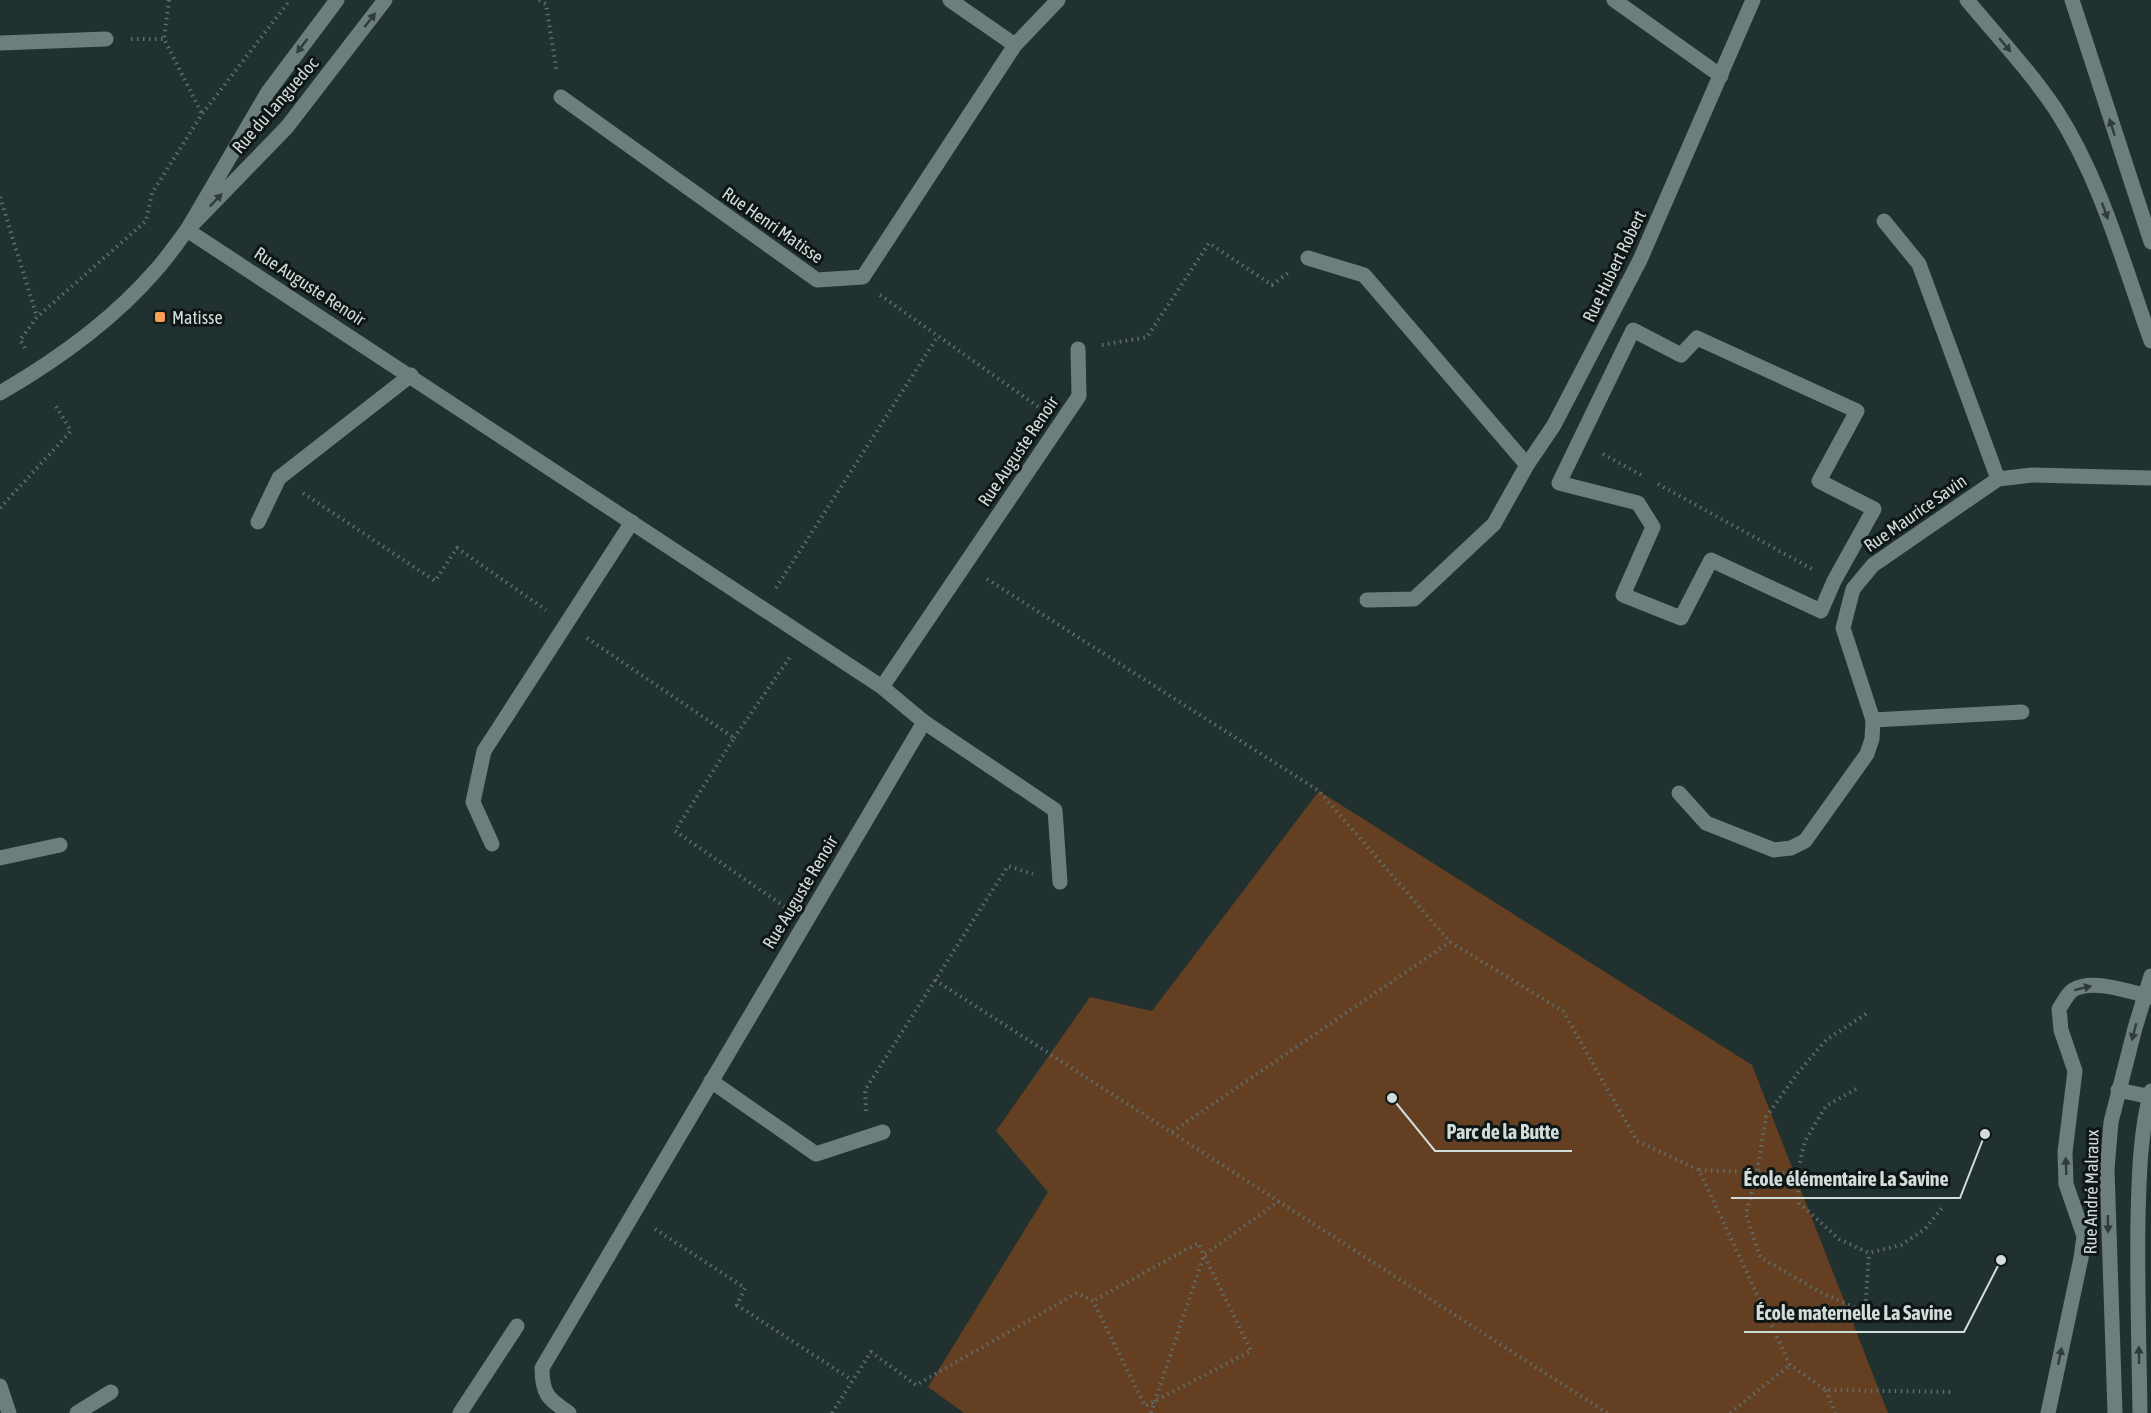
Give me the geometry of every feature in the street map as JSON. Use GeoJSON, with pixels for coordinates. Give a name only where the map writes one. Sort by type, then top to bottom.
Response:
{"type":"FeatureCollection","features":[{"type":"Feature","properties":{"kind":"street","name":"Rue du Languedoc"},"geometry":{"type":"LineString","coordinates":[[187,230],[268,92],[337,0]]}},
{"type":"Feature","properties":{"kind":"street","name":"Rue du Languedoc"},"geometry":{"type":"LineString","coordinates":[[0,393],[39,371],[122,305],[156,270],[187,230],[287,127],[385,0]]}},
{"type":"Feature","properties":{"kind":"street"},"geometry":{"type":"LineString","coordinates":[[950,0],[1015,45]]}},
{"type":"Feature","properties":{"kind":"street"},"geometry":{"type":"LineString","coordinates":[[855,278],[863,277],[1015,45],[1058,0]]}},
{"type":"Feature","properties":{"kind":"street"},"geometry":{"type":"LineString","coordinates":[[1614,0],[1721,76]]}},
{"type":"Feature","properties":{"kind":"street","name":"Rue Hubert Robert"},"geometry":{"type":"LineString","coordinates":[[1367,600],[1414,599],[1494,524],[1527,465],[1554,425],[1640,260],[1753,0]]}},
{"type":"Feature","properties":{"kind":"street"},"geometry":{"type":"LineString","coordinates":[[1967,0],[2039,86],[2075,144],[2100,196],[2151,341]]}},
{"type":"Feature","properties":{"kind":"street"},"geometry":{"type":"LineString","coordinates":[[2072,0],[2151,242]]}},
{"type":"Feature","properties":{"kind":"street"},"geometry":{"type":"LineString","coordinates":[[0,43],[106,39]]}},
{"type":"Feature","properties":{"kind":"street","name":"Rue Henri Matisse"},"geometry":{"type":"LineString","coordinates":[[561,98],[817,280],[855,278]]}},
{"type":"Feature","properties":{"kind":"street"},"geometry":{"type":"LineString","coordinates":[[1884,221],[1919,264],[1998,479]]}},
{"type":"Feature","properties":{"kind":"street","name":"Rue Auguste Renoir"},"geometry":{"type":"LineString","coordinates":[[187,230],[411,375],[882,687],[924,722],[1055,810],[1060,882]]}},
{"type":"Feature","properties":{"kind":"street"},"geometry":{"type":"LineString","coordinates":[[1308,258],[1364,275],[1527,465]]}},
{"type":"Feature","properties":{"kind":"street"},"geometry":{"type":"LineString","coordinates":[[1633,330],[1681,355],[1697,338],[1857,411],[1819,481],[1874,508],[1834,581],[1821,612],[1711,560],[1681,618],[1623,595],[1653,527],[1638,503],[1559,483],[1580,441],[1633,330]]}},
{"type":"Feature","properties":{"kind":"street","name":"Rue Auguste Renoir"},"geometry":{"type":"LineString","coordinates":[[882,687],[1079,396],[1078,349]]}},
{"type":"Feature","properties":{"kind":"street"},"geometry":{"type":"LineString","coordinates":[[258,522],[279,477],[411,375]]}},
{"type":"Feature","properties":{"kind":"street","name":"Rue Maurice Savin"},"geometry":{"type":"LineString","coordinates":[[1679,794],[1706,823],[1774,850],[1791,848],[1805,841],[1867,754],[1872,739],[1873,720],[1843,628],[1853,589],[1873,564],[1998,479],[2032,475],[2151,478]]}},
{"type":"Feature","properties":{"kind":"street"},"geometry":{"type":"LineString","coordinates":[[492,844],[473,802],[484,751],[633,522]]}},
{"type":"Feature","properties":{"kind":"street"},"geometry":{"type":"LineString","coordinates":[[1873,720],[2022,712]]}},
{"type":"Feature","properties":{"kind":"street","name":"Rue Auguste Renoir"},"geometry":{"type":"LineString","coordinates":[[569,1413],[553,1402],[542,1386],[542,1368],[924,722]]}},
{"type":"Feature","properties":{"kind":"street"},"geometry":{"type":"LineString","coordinates":[[0,858],[60,845]]}},
{"type":"Feature","properties":{"kind":"street","name":"Rue André Malraux"},"geometry":{"type":"LineString","coordinates":[[2115,1413],[2107,1169],[2111,1122],[2118,1090],[2148,997],[2151,976]]}},
{"type":"Feature","properties":{"kind":"street"},"geometry":{"type":"LineString","coordinates":[[2048,1413],[2084,1236],[2066,1185],[2065,1152],[2075,1071],[2061,1030],[2059,1009],[2072,991],[2089,984],[2148,997]]}},
{"type":"Feature","properties":{"kind":"street"},"geometry":{"type":"LineString","coordinates":[[711,1081],[816,1154],[883,1132]]}},
{"type":"Feature","properties":{"kind":"street"},"geometry":{"type":"LineString","coordinates":[[2118,1090],[2150,1095],[2144,1128],[2139,1187],[2137,1263],[2140,1413]]}},
{"type":"Feature","properties":{"kind":"street"},"geometry":{"type":"LineString","coordinates":[[460,1413],[517,1326]]}},
{"type":"Feature","properties":{"kind":"street"},"geometry":{"type":"LineString","coordinates":[[0,1386],[9,1413]]}},
{"type":"Feature","properties":{"kind":"street"},"geometry":{"type":"LineString","coordinates":[[77,1413],[111,1392]]}},
{"type":"Feature","properties":{"kind":"path"},"geometry":{"type":"LineString","coordinates":[[169,0],[164,39],[202,114]]}},
{"type":"Feature","properties":{"kind":"path"},"geometry":{"type":"LineString","coordinates":[[0,197],[37,317],[146,221],[152,193],[202,114],[290,0]]}},
{"type":"Feature","properties":{"kind":"path"},"geometry":{"type":"LineString","coordinates":[[539,0],[546,4],[561,98]]}},
{"type":"Feature","properties":{"kind":"path"},"geometry":{"type":"LineString","coordinates":[[106,39],[164,39]]}},
{"type":"Feature","properties":{"kind":"path"},"geometry":{"type":"LineString","coordinates":[[1078,349],[1147,336],[1209,243],[1272,285],[1308,258]]}},
{"type":"Feature","properties":{"kind":"path"},"geometry":{"type":"LineString","coordinates":[[855,278],[1060,422]]}},
{"type":"Feature","properties":{"kind":"path"},"geometry":{"type":"LineString","coordinates":[[763,608],[938,336]]}},
{"type":"Feature","properties":{"kind":"path"},"geometry":{"type":"LineString","coordinates":[[0,508],[71,431],[54,403]]}},
{"type":"Feature","properties":{"kind":"path"},"geometry":{"type":"LineString","coordinates":[[1580,441],[1834,581]]}},
{"type":"Feature","properties":{"kind":"path"},"geometry":{"type":"LineString","coordinates":[[279,477],[435,581],[457,548],[734,738]]}},
{"type":"Feature","properties":{"kind":"path"},"geometry":{"type":"LineString","coordinates":[[964,565],[1319,791],[1450,942],[1563,1011],[1637,1140],[1699,1170],[1797,1174]]}},
{"type":"Feature","properties":{"kind":"path"},"geometry":{"type":"LineString","coordinates":[[805,636],[734,738],[675,831],[805,922]]}},
{"type":"Feature","properties":{"kind":"path"},"geometry":{"type":"LineString","coordinates":[[867,1137],[865,1090],[1008,866],[1060,882]]}},
{"type":"Feature","properties":{"kind":"path"},"geometry":{"type":"LineString","coordinates":[[1172,1132],[1450,942]]}},
{"type":"Feature","properties":{"kind":"path"},"geometry":{"type":"LineString","coordinates":[[935,980],[1607,1413]]}},
{"type":"Feature","properties":{"kind":"path"},"geometry":{"type":"LineString","coordinates":[[1866,1014],[1826,1040],[1766,1117],[1757,1173],[1746,1214],[1760,1257],[1820,1292],[1865,1312],[1869,1253]]}},
{"type":"Feature","properties":{"kind":"path"},"geometry":{"type":"LineString","coordinates":[[1856,1089],[1826,1106],[1805,1141],[1797,1174],[1799,1203],[1839,1239],[1869,1253],[1901,1245],[1925,1229],[1942,1208]]}},
{"type":"Feature","properties":{"kind":"path"},"geometry":{"type":"LineString","coordinates":[[1699,1170],[1790,1365],[1826,1390],[1835,1413]]}},
{"type":"Feature","properties":{"kind":"path"},"geometry":{"type":"LineString","coordinates":[[1151,1413],[1204,1255],[1279,1201]]}},
{"type":"Feature","properties":{"kind":"path"},"geometry":{"type":"LineString","coordinates":[[632,1214],[745,1288],[737,1305],[852,1380]]}},
{"type":"Feature","properties":{"kind":"path"},"geometry":{"type":"LineString","coordinates":[[832,1413],[871,1352],[916,1385],[1077,1293],[1093,1301],[1145,1406],[1251,1351],[1198,1243],[1093,1301]]}},
{"type":"Feature","properties":{"kind":"path"},"geometry":{"type":"LineString","coordinates":[[1730,1413],[1790,1365]]}},
{"type":"Feature","properties":{"kind":"path"},"geometry":{"type":"LineString","coordinates":[[1826,1390],[1954,1392]]}},
{"type":"Feature","properties":{"kind":"shaded area"},"geometry":{"type":"Polygon","coordinates":[[[1319,791],[1752,1065],[1888,1413],[964,1413],[928,1387],[1048,1192],[996,1131],[1090,997],[1152,1011],[1319,791]]]}},
{"type":"Feature","properties":{"kind":"place","name":"Matisse"},"geometry":{"type":"Point","coordinates":[160,317]}},
{"type":"Feature","properties":{"kind":"place","name":"Parc de la Butte"},"geometry":{"type":"Point","coordinates":[1392,1098]}},
{"type":"Feature","properties":{"kind":"place","name":"École élémentaire La Savine"},"geometry":{"type":"Point","coordinates":[1985,1134]}},
{"type":"Feature","properties":{"kind":"place","name":"École maternelle La Savine"},"geometry":{"type":"Point","coordinates":[2001,1260]}}]}
